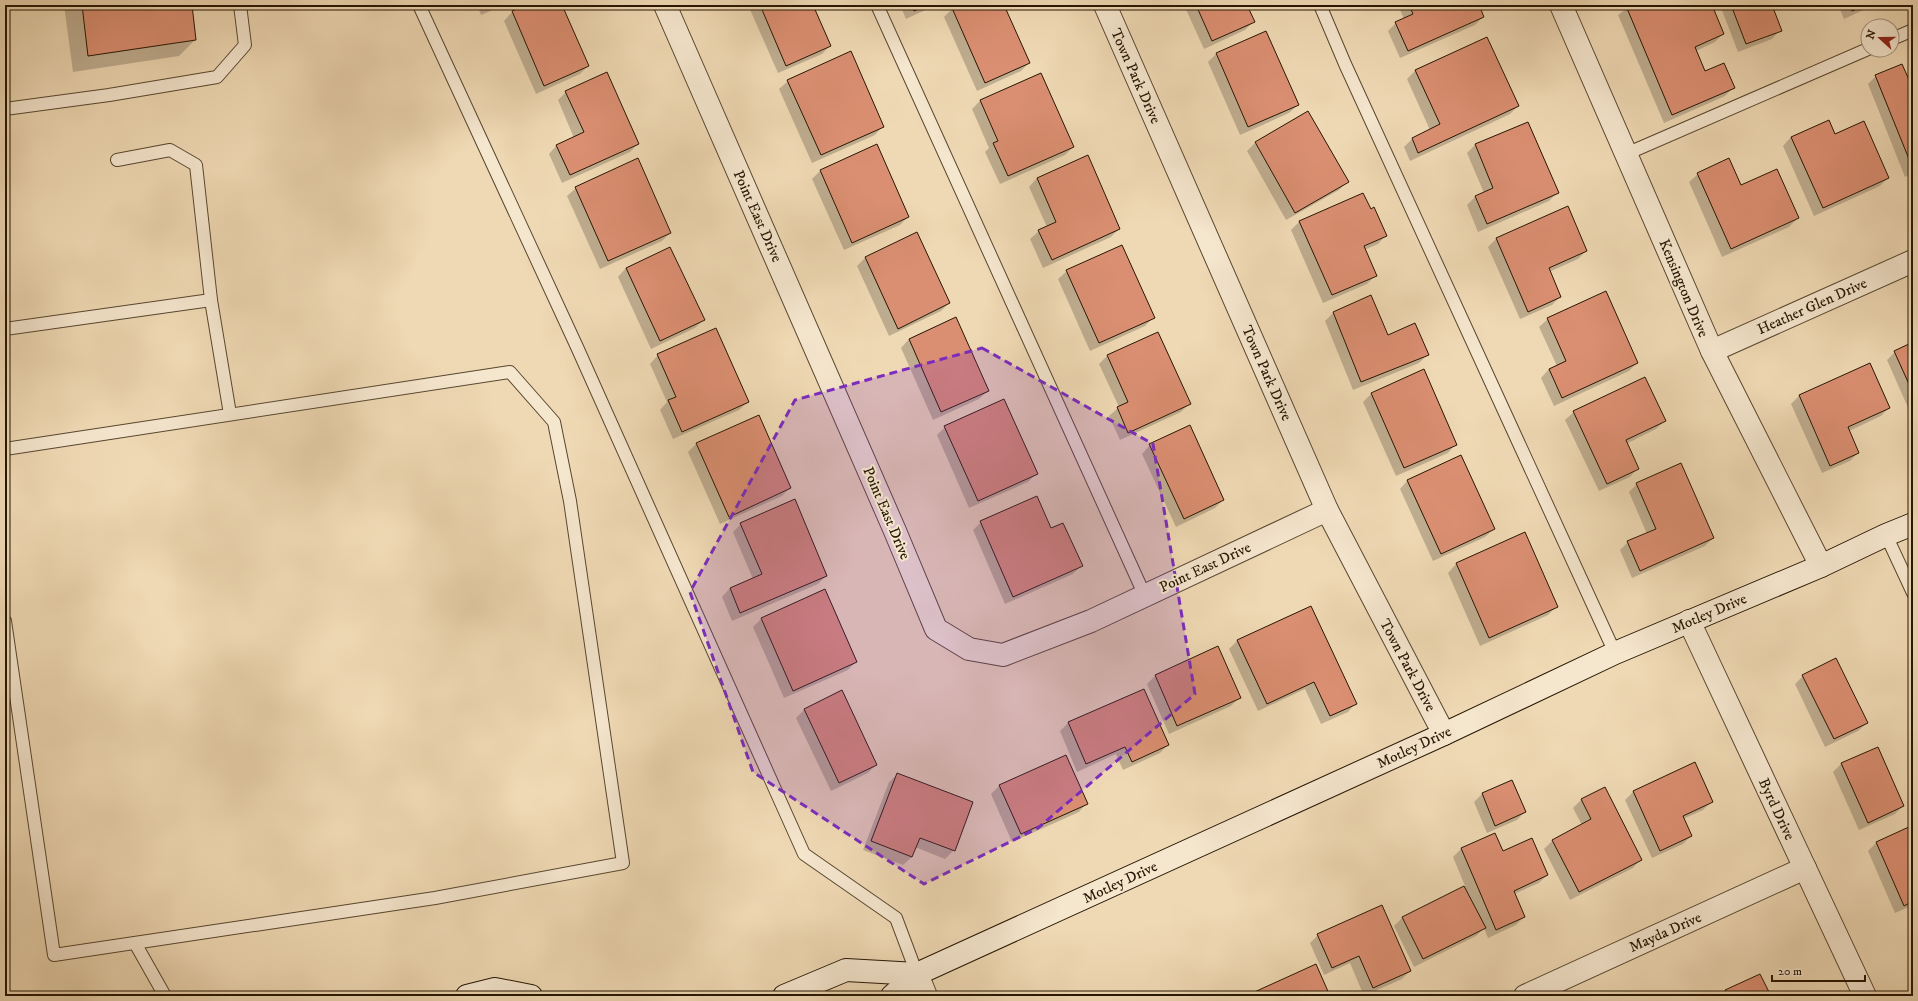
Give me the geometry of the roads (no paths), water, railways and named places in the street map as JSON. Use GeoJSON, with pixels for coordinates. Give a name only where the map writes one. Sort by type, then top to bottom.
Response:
{"type":"FeatureCollection","features":[{"type":"Feature","properties":{"kind":"street","name":"Point East Drive"},"geometry":{"type":"LineString","coordinates":[[665,5],[895,531],[936,629],[969,649],[1003,655],[1091,621],[1327,510]]}},
{"type":"Feature","properties":{"kind":"street","name":"Town Park Drive"},"geometry":{"type":"LineString","coordinates":[[1105,5],[1327,510],[1444,734]]}},
{"type":"Feature","properties":{"kind":"street","name":"Kensington Drive"},"geometry":{"type":"LineString","coordinates":[[1561,5],[1712,351],[1821,566]]}},
{"type":"Feature","properties":{"kind":"street","name":"Heather Glen Drive"},"geometry":{"type":"LineString","coordinates":[[1712,351],[1913,261]]}},
{"type":"Feature","properties":{"kind":"street","name":"Motley Drive"},"geometry":{"type":"LineString","coordinates":[[892,996],[917,974],[1444,734],[1615,653],[1821,566],[1886,535],[1913,524]]}},
{"type":"Feature","properties":{"kind":"street","name":"Byrd Drive"},"geometry":{"type":"LineString","coordinates":[[1689,622],[1865,996]]}},
{"type":"Feature","properties":{"kind":"street","name":"Mayda Drive"},"geometry":{"type":"LineString","coordinates":[[1525,996],[1805,868]]}},
{"type":"Feature","properties":{"kind":"street","name":"Motley Drive"},"geometry":{"type":"LineString","coordinates":[[784,996],[846,970],[917,974]]}},
{"type":"Feature","properties":{"kind":"street"},"geometry":{"type":"LineString","coordinates":[[917,974],[926,996]]}},
{"type":"Feature","properties":{"kind":"street"},"geometry":{"type":"LineString","coordinates":[[467,996],[495,989],[531,996]]}},
{"type":"Feature","properties":{"kind":"lane"},"geometry":{"type":"LineString","coordinates":[[5,109],[109,96],[218,78],[245,45],[240,5]]}},
{"type":"Feature","properties":{"kind":"lane"},"geometry":{"type":"LineString","coordinates":[[420,5],[580,354],[804,854],[896,918],[917,974]]}},
{"type":"Feature","properties":{"kind":"lane"},"geometry":{"type":"LineString","coordinates":[[877,5],[1145,596]]}},
{"type":"Feature","properties":{"kind":"lane"},"geometry":{"type":"LineString","coordinates":[[1320,5],[1355,86],[1615,653]]}},
{"type":"Feature","properties":{"kind":"lane"},"geometry":{"type":"LineString","coordinates":[[1900,36],[1913,30]]}},
{"type":"Feature","properties":{"kind":"lane"},"geometry":{"type":"LineString","coordinates":[[1626,154],[1860,52]]}},
{"type":"Feature","properties":{"kind":"lane"},"geometry":{"type":"LineString","coordinates":[[117,160],[170,150],[196,165],[211,300],[230,414]]}},
{"type":"Feature","properties":{"kind":"lane"},"geometry":{"type":"LineString","coordinates":[[5,329],[211,300]]}},
{"type":"Feature","properties":{"kind":"lane"},"geometry":{"type":"LineString","coordinates":[[5,449],[510,372],[554,422],[570,501],[623,863],[435,898],[54,955],[5,621]]}},
{"type":"Feature","properties":{"kind":"lane"},"geometry":{"type":"LineString","coordinates":[[1886,535],[1913,593]]}},
{"type":"Feature","properties":{"kind":"lane"},"geometry":{"type":"LineString","coordinates":[[135,943],[165,996]]}}]}
